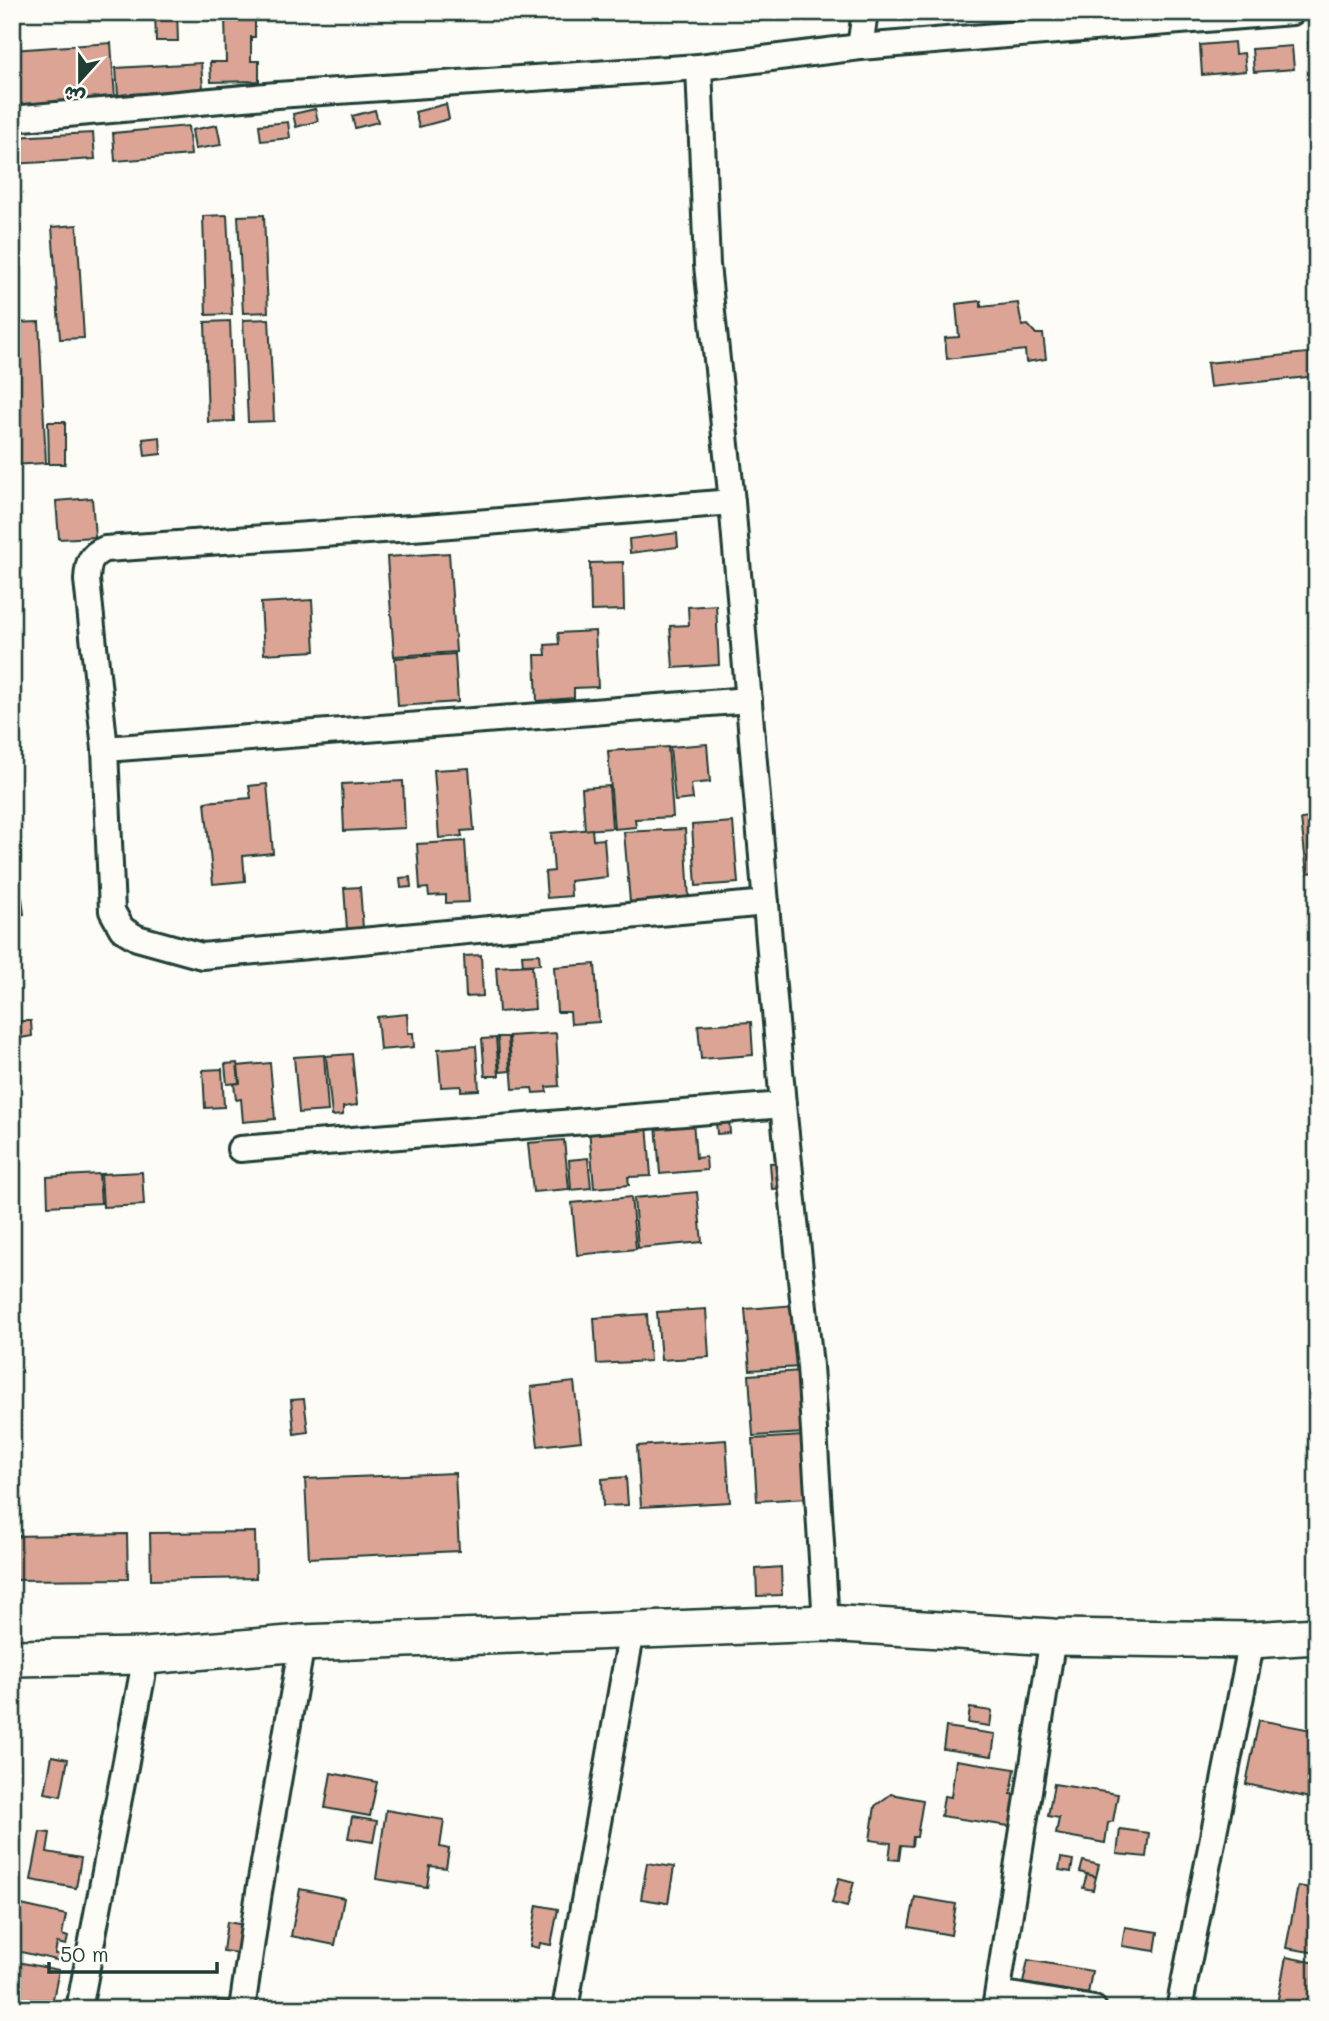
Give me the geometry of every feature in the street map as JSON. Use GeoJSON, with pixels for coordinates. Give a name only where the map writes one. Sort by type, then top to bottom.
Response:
{"type":"FeatureCollection","features":[{"type":"Feature","properties":{"kind":"street"},"geometry":{"type":"LineString","coordinates":[[860,47],[865,12]]}},
{"type":"Feature","properties":{"kind":"street"},"geometry":{"type":"LineString","coordinates":[[12,119],[277,95],[699,68],[860,47],[1237,14],[1292,12]]}},
{"type":"Feature","properties":{"kind":"street"},"geometry":{"type":"LineString","coordinates":[[699,68],[707,265],[732,502],[783,1105],[810,1366],[826,1623]]}},
{"type":"Feature","properties":{"kind":"street"},"geometry":{"type":"LineString","coordinates":[[732,502],[105,549],[97,552],[91,557],[87,580],[105,749],[112,911],[122,929],[137,938],[202,956],[766,903]]}},
{"type":"Feature","properties":{"kind":"street"},"geometry":{"type":"LineString","coordinates":[[105,749],[749,700]]}},
{"type":"Feature","properties":{"kind":"street"},"geometry":{"type":"LineString","coordinates":[[240,1149],[783,1105]]}},
{"type":"Feature","properties":{"kind":"street"},"geometry":{"type":"LineString","coordinates":[[12,1658],[146,1656],[302,1643],[826,1623],[1053,1637],[1252,1640],[1317,1636]]}},
{"type":"Feature","properties":{"kind":"street"},"geometry":{"type":"LineString","coordinates":[[565,2009],[632,1630]]}},
{"type":"Feature","properties":{"kind":"street"},"geometry":{"type":"LineString","coordinates":[[1053,1637],[997,2001],[1094,2009]]}},
{"type":"Feature","properties":{"kind":"street"},"geometry":{"type":"LineString","coordinates":[[1179,2009],[1252,1640]]}},
{"type":"Feature","properties":{"kind":"street"},"geometry":{"type":"LineString","coordinates":[[242,2009],[259,1892],[302,1643]]}},
{"type":"Feature","properties":{"kind":"street"},"geometry":{"type":"LineString","coordinates":[[79,2009],[146,1656]]}},
{"type":"Feature","properties":{"kind":"building"},"geometry":{"type":"Polygon","coordinates":[[[155,12],[177,12],[178,41],[156,41],[155,12]]]}},
{"type":"Feature","properties":{"kind":"building"},"geometry":{"type":"Polygon","coordinates":[[[225,12],[255,12],[251,61],[259,61],[259,81],[211,82],[210,62],[226,62],[225,12]]]}},
{"type":"Feature","properties":{"kind":"building"},"geometry":{"type":"Polygon","coordinates":[[[802,12],[831,12],[831,20],[802,21],[802,12]]]}},
{"type":"Feature","properties":{"kind":"building"},"geometry":{"type":"Polygon","coordinates":[[[1317,41],[1317,65],[1310,66],[1308,42],[1317,41]]]}},
{"type":"Feature","properties":{"kind":"building"},"geometry":{"type":"Polygon","coordinates":[[[1234,42],[1235,54],[1244,53],[1246,71],[1202,75],[1200,45],[1234,42]]]}},
{"type":"Feature","properties":{"kind":"building"},"geometry":{"type":"Polygon","coordinates":[[[111,43],[115,98],[12,105],[12,50],[111,43]]]}},
{"type":"Feature","properties":{"kind":"building"},"geometry":{"type":"Polygon","coordinates":[[[1292,46],[1294,69],[1254,72],[1252,49],[1292,46]]]}},
{"type":"Feature","properties":{"kind":"building"},"geometry":{"type":"Polygon","coordinates":[[[201,63],[203,89],[118,95],[116,68],[201,63]]]}},
{"type":"Feature","properties":{"kind":"building"},"geometry":{"type":"Polygon","coordinates":[[[446,104],[449,119],[419,127],[415,112],[446,104]]]}},
{"type":"Feature","properties":{"kind":"building"},"geometry":{"type":"Polygon","coordinates":[[[315,109],[318,121],[296,127],[293,114],[315,109]]]}},
{"type":"Feature","properties":{"kind":"building"},"geometry":{"type":"Polygon","coordinates":[[[375,110],[378,122],[355,128],[352,116],[375,110]]]}},
{"type":"Feature","properties":{"kind":"building"},"geometry":{"type":"Polygon","coordinates":[[[288,122],[290,138],[261,141],[259,125],[288,122]]]}},
{"type":"Feature","properties":{"kind":"building"},"geometry":{"type":"Polygon","coordinates":[[[217,125],[221,145],[195,149],[192,130],[217,125]]]}},
{"type":"Feature","properties":{"kind":"building"},"geometry":{"type":"Polygon","coordinates":[[[188,126],[191,155],[115,161],[113,133],[188,126]]]}},
{"type":"Feature","properties":{"kind":"building"},"geometry":{"type":"Polygon","coordinates":[[[93,133],[95,159],[12,164],[12,137],[93,133]]]}},
{"type":"Feature","properties":{"kind":"building"},"geometry":{"type":"Polygon","coordinates":[[[227,215],[232,314],[206,315],[203,216],[227,215]]]}},
{"type":"Feature","properties":{"kind":"building"},"geometry":{"type":"Polygon","coordinates":[[[264,215],[268,312],[243,313],[238,216],[264,215]]]}},
{"type":"Feature","properties":{"kind":"building"},"geometry":{"type":"Polygon","coordinates":[[[77,225],[84,338],[60,339],[52,227],[77,225]]]}},
{"type":"Feature","properties":{"kind":"building"},"geometry":{"type":"Polygon","coordinates":[[[981,301],[981,307],[1018,303],[1022,326],[1028,325],[1036,334],[1043,334],[1046,359],[1026,362],[1025,350],[947,359],[945,338],[959,337],[956,304],[981,301]]]}},
{"type":"Feature","properties":{"kind":"building"},"geometry":{"type":"Polygon","coordinates":[[[269,319],[274,421],[248,422],[243,320],[269,319]]]}},
{"type":"Feature","properties":{"kind":"building"},"geometry":{"type":"Polygon","coordinates":[[[230,321],[234,421],[208,422],[205,322],[230,321]]]}},
{"type":"Feature","properties":{"kind":"building"},"geometry":{"type":"Polygon","coordinates":[[[39,322],[46,463],[12,465],[12,323],[39,322]]]}},
{"type":"Feature","properties":{"kind":"building"},"geometry":{"type":"Polygon","coordinates":[[[1317,352],[1317,376],[1210,387],[1207,363],[1317,352]]]}},
{"type":"Feature","properties":{"kind":"building"},"geometry":{"type":"Polygon","coordinates":[[[48,422],[65,422],[65,464],[49,464],[48,422]]]}},
{"type":"Feature","properties":{"kind":"building"},"geometry":{"type":"Polygon","coordinates":[[[160,437],[161,454],[145,456],[143,439],[160,437]]]}},
{"type":"Feature","properties":{"kind":"building"},"geometry":{"type":"Polygon","coordinates":[[[92,498],[95,537],[59,539],[56,501],[92,498]]]}},
{"type":"Feature","properties":{"kind":"building"},"geometry":{"type":"Polygon","coordinates":[[[677,533],[678,547],[630,553],[629,539],[677,533]]]}},
{"type":"Feature","properties":{"kind":"building"},"geometry":{"type":"Polygon","coordinates":[[[449,553],[456,652],[394,656],[387,557],[449,553]]]}},
{"type":"Feature","properties":{"kind":"building"},"geometry":{"type":"Polygon","coordinates":[[[623,562],[624,610],[591,611],[590,563],[623,562]]]}},
{"type":"Feature","properties":{"kind":"building"},"geometry":{"type":"Polygon","coordinates":[[[312,600],[315,651],[264,654],[261,603],[312,600]]]}},
{"type":"Feature","properties":{"kind":"building"},"geometry":{"type":"Polygon","coordinates":[[[716,605],[719,665],[673,668],[670,626],[689,625],[688,607],[716,605]]]}},
{"type":"Feature","properties":{"kind":"building"},"geometry":{"type":"Polygon","coordinates":[[[595,631],[598,687],[574,688],[574,698],[537,701],[535,655],[546,655],[545,645],[559,644],[558,633],[595,631]]]}},
{"type":"Feature","properties":{"kind":"building"},"geometry":{"type":"Polygon","coordinates":[[[455,654],[458,702],[398,706],[395,658],[455,654]]]}},
{"type":"Feature","properties":{"kind":"building"},"geometry":{"type":"Polygon","coordinates":[[[707,744],[710,782],[691,784],[693,799],[675,801],[670,747],[707,744]]]}},
{"type":"Feature","properties":{"kind":"building"},"geometry":{"type":"Polygon","coordinates":[[[668,747],[673,817],[635,819],[636,827],[614,829],[608,751],[668,747]]]}},
{"type":"Feature","properties":{"kind":"building"},"geometry":{"type":"Polygon","coordinates":[[[469,768],[474,830],[461,831],[462,836],[439,838],[434,770],[469,768]]]}},
{"type":"Feature","properties":{"kind":"building"},"geometry":{"type":"Polygon","coordinates":[[[403,781],[405,828],[344,831],[342,784],[403,781]]]}},
{"type":"Feature","properties":{"kind":"building"},"geometry":{"type":"Polygon","coordinates":[[[267,784],[273,853],[243,856],[245,881],[213,884],[205,802],[251,798],[249,786],[267,784]]]}},
{"type":"Feature","properties":{"kind":"building"},"geometry":{"type":"Polygon","coordinates":[[[609,786],[612,828],[585,830],[582,788],[609,786]]]}},
{"type":"Feature","properties":{"kind":"building"},"geometry":{"type":"Polygon","coordinates":[[[1317,817],[1317,872],[1307,873],[1301,819],[1317,817]]]}},
{"type":"Feature","properties":{"kind":"building"},"geometry":{"type":"Polygon","coordinates":[[[733,822],[738,883],[696,886],[692,825],[733,822]]]}},
{"type":"Feature","properties":{"kind":"building"},"geometry":{"type":"Polygon","coordinates":[[[592,829],[593,840],[604,839],[607,877],[570,881],[571,896],[547,898],[545,872],[554,871],[551,833],[592,829]]]}},
{"type":"Feature","properties":{"kind":"building"},"geometry":{"type":"Polygon","coordinates":[[[685,829],[689,899],[630,902],[624,832],[685,829]]]}},
{"type":"Feature","properties":{"kind":"building"},"geometry":{"type":"Polygon","coordinates":[[[465,841],[469,902],[446,903],[446,895],[429,896],[428,888],[420,889],[417,844],[465,841]]]}},
{"type":"Feature","properties":{"kind":"building"},"geometry":{"type":"Polygon","coordinates":[[[410,877],[411,887],[401,888],[400,878],[410,877]]]}},
{"type":"Feature","properties":{"kind":"building"},"geometry":{"type":"Polygon","coordinates":[[[360,887],[363,928],[347,929],[344,888],[360,887]]]}},
{"type":"Feature","properties":{"kind":"building"},"geometry":{"type":"Polygon","coordinates":[[[22,898],[24,914],[12,915],[12,899],[22,898]]]}},
{"type":"Feature","properties":{"kind":"building"},"geometry":{"type":"Polygon","coordinates":[[[539,954],[540,964],[523,965],[522,955],[539,954]]]}},
{"type":"Feature","properties":{"kind":"building"},"geometry":{"type":"Polygon","coordinates":[[[481,955],[483,996],[466,997],[464,956],[481,955]]]}},
{"type":"Feature","properties":{"kind":"building"},"geometry":{"type":"Polygon","coordinates":[[[595,964],[599,1022],[571,1024],[570,1012],[557,1012],[554,967],[595,964]]]}},
{"type":"Feature","properties":{"kind":"building"},"geometry":{"type":"Polygon","coordinates":[[[532,965],[535,1009],[499,1012],[496,967],[532,965]]]}},
{"type":"Feature","properties":{"kind":"building"},"geometry":{"type":"Polygon","coordinates":[[[407,1014],[408,1033],[413,1033],[414,1047],[380,1050],[377,1017],[407,1014]]]}},
{"type":"Feature","properties":{"kind":"building"},"geometry":{"type":"Polygon","coordinates":[[[19,1021],[31,1021],[32,1036],[21,1038],[19,1021]]]}},
{"type":"Feature","properties":{"kind":"building"},"geometry":{"type":"Polygon","coordinates":[[[751,1022],[753,1055],[701,1059],[698,1025],[751,1022]]]}},
{"type":"Feature","properties":{"kind":"building"},"geometry":{"type":"Polygon","coordinates":[[[556,1033],[559,1086],[546,1087],[547,1092],[533,1093],[532,1088],[513,1089],[509,1036],[556,1033]]]}},
{"type":"Feature","properties":{"kind":"building"},"geometry":{"type":"Polygon","coordinates":[[[498,1037],[508,1037],[510,1071],[500,1072],[498,1037]]]}},
{"type":"Feature","properties":{"kind":"building"},"geometry":{"type":"Polygon","coordinates":[[[496,1038],[499,1076],[485,1076],[482,1039],[496,1038]]]}},
{"type":"Feature","properties":{"kind":"building"},"geometry":{"type":"Polygon","coordinates":[[[476,1046],[479,1090],[461,1091],[461,1086],[441,1087],[438,1049],[476,1046]]]}},
{"type":"Feature","properties":{"kind":"building"},"geometry":{"type":"Polygon","coordinates":[[[352,1054],[357,1105],[343,1107],[343,1115],[332,1116],[326,1056],[352,1054]]]}},
{"type":"Feature","properties":{"kind":"building"},"geometry":{"type":"Polygon","coordinates":[[[324,1055],[328,1111],[299,1113],[294,1057],[324,1055]]]}},
{"type":"Feature","properties":{"kind":"building"},"geometry":{"type":"Polygon","coordinates":[[[237,1063],[239,1083],[227,1084],[225,1064],[237,1063]]]}},
{"type":"Feature","properties":{"kind":"building"},"geometry":{"type":"Polygon","coordinates":[[[270,1063],[275,1119],[243,1122],[241,1099],[236,1100],[234,1084],[240,1083],[238,1066],[270,1063]]]}},
{"type":"Feature","properties":{"kind":"building"},"geometry":{"type":"Polygon","coordinates":[[[222,1069],[224,1107],[205,1108],[203,1070],[222,1069]]]}},
{"type":"Feature","properties":{"kind":"building"},"geometry":{"type":"Polygon","coordinates":[[[729,1120],[730,1133],[717,1134],[716,1121],[729,1120]]]}},
{"type":"Feature","properties":{"kind":"building"},"geometry":{"type":"Polygon","coordinates":[[[693,1121],[696,1158],[706,1157],[707,1170],[660,1174],[656,1124],[693,1121]]]}},
{"type":"Feature","properties":{"kind":"building"},"geometry":{"type":"Polygon","coordinates":[[[647,1124],[651,1176],[628,1177],[629,1185],[594,1188],[589,1128],[647,1124]]]}},
{"type":"Feature","properties":{"kind":"building"},"geometry":{"type":"Polygon","coordinates":[[[564,1140],[569,1189],[533,1192],[528,1143],[564,1140]]]}},
{"type":"Feature","properties":{"kind":"building"},"geometry":{"type":"Polygon","coordinates":[[[588,1158],[591,1188],[571,1190],[569,1160],[588,1158]]]}},
{"type":"Feature","properties":{"kind":"building"},"geometry":{"type":"Polygon","coordinates":[[[788,1162],[790,1188],[772,1189],[770,1163],[788,1162]]]}},
{"type":"Feature","properties":{"kind":"building"},"geometry":{"type":"Polygon","coordinates":[[[142,1172],[144,1205],[103,1207],[101,1174],[142,1172]]]}},
{"type":"Feature","properties":{"kind":"building"},"geometry":{"type":"Polygon","coordinates":[[[99,1174],[101,1203],[48,1206],[47,1177],[99,1174]]]}},
{"type":"Feature","properties":{"kind":"building"},"geometry":{"type":"Polygon","coordinates":[[[697,1192],[702,1242],[638,1248],[634,1198],[697,1192]]]}},
{"type":"Feature","properties":{"kind":"building"},"geometry":{"type":"Polygon","coordinates":[[[631,1197],[636,1249],[577,1255],[572,1203],[631,1197]]]}},
{"type":"Feature","properties":{"kind":"building"},"geometry":{"type":"Polygon","coordinates":[[[796,1305],[800,1367],[750,1370],[745,1309],[796,1305]]]}},
{"type":"Feature","properties":{"kind":"building"},"geometry":{"type":"Polygon","coordinates":[[[706,1309],[709,1357],[661,1360],[657,1312],[706,1309]]]}},
{"type":"Feature","properties":{"kind":"building"},"geometry":{"type":"Polygon","coordinates":[[[647,1314],[650,1361],[597,1364],[594,1318],[647,1314]]]}},
{"type":"Feature","properties":{"kind":"building"},"geometry":{"type":"Polygon","coordinates":[[[800,1371],[804,1433],[753,1436],[749,1375],[800,1371]]]}},
{"type":"Feature","properties":{"kind":"building"},"geometry":{"type":"Polygon","coordinates":[[[574,1382],[581,1441],[538,1446],[531,1387],[574,1382]]]}},
{"type":"Feature","properties":{"kind":"building"},"geometry":{"type":"Polygon","coordinates":[[[304,1399],[308,1432],[294,1434],[291,1400],[304,1399]]]}},
{"type":"Feature","properties":{"kind":"building"},"geometry":{"type":"Polygon","coordinates":[[[803,1436],[808,1498],[757,1501],[753,1439],[803,1436]]]}},
{"type":"Feature","properties":{"kind":"building"},"geometry":{"type":"Polygon","coordinates":[[[726,1440],[730,1502],[641,1507],[637,1446],[726,1440]]]}},
{"type":"Feature","properties":{"kind":"building"},"geometry":{"type":"Polygon","coordinates":[[[455,1473],[459,1551],[309,1558],[305,1479],[455,1473]]]}},
{"type":"Feature","properties":{"kind":"building"},"geometry":{"type":"Polygon","coordinates":[[[626,1477],[628,1505],[603,1506],[602,1479],[626,1477]]]}},
{"type":"Feature","properties":{"kind":"building"},"geometry":{"type":"Polygon","coordinates":[[[255,1532],[256,1578],[151,1580],[150,1533],[255,1532]]]}},
{"type":"Feature","properties":{"kind":"building"},"geometry":{"type":"Polygon","coordinates":[[[127,1534],[128,1579],[12,1580],[12,1536],[127,1534]]]}},
{"type":"Feature","properties":{"kind":"building"},"geometry":{"type":"Polygon","coordinates":[[[781,1567],[782,1595],[757,1596],[756,1569],[781,1567]]]}},
{"type":"Feature","properties":{"kind":"building"},"geometry":{"type":"Polygon","coordinates":[[[970,1708],[992,1711],[990,1726],[968,1723],[970,1708]]]}},
{"type":"Feature","properties":{"kind":"building"},"geometry":{"type":"Polygon","coordinates":[[[1259,1720],[1317,1731],[1317,1763],[1310,1798],[1246,1784],[1259,1720]]]}},
{"type":"Feature","properties":{"kind":"building"},"geometry":{"type":"Polygon","coordinates":[[[946,1727],[995,1734],[992,1756],[943,1749],[946,1727]]]}},
{"type":"Feature","properties":{"kind":"building"},"geometry":{"type":"Polygon","coordinates":[[[52,1756],[68,1759],[61,1796],[45,1793],[52,1756]]]}},
{"type":"Feature","properties":{"kind":"building"},"geometry":{"type":"Polygon","coordinates":[[[956,1760],[1015,1769],[1011,1794],[1020,1795],[1016,1827],[941,1816],[944,1796],[951,1797],[956,1760]]]}},
{"type":"Feature","properties":{"kind":"building"},"geometry":{"type":"Polygon","coordinates":[[[331,1773],[377,1782],[370,1816],[325,1808],[331,1773]]]}},
{"type":"Feature","properties":{"kind":"building"},"geometry":{"type":"Polygon","coordinates":[[[1054,1784],[1118,1794],[1113,1821],[1108,1823],[1105,1843],[1056,1834],[1059,1818],[1048,1816],[1054,1784]]]}},
{"type":"Feature","properties":{"kind":"building"},"geometry":{"type":"Polygon","coordinates":[[[891,1794],[923,1800],[917,1837],[913,1837],[912,1846],[901,1845],[899,1860],[889,1859],[891,1843],[870,1840],[875,1806],[891,1794]]]}},
{"type":"Feature","properties":{"kind":"building"},"geometry":{"type":"Polygon","coordinates":[[[386,1810],[444,1820],[440,1847],[449,1849],[446,1868],[430,1866],[427,1887],[376,1879],[386,1810]]]}},
{"type":"Feature","properties":{"kind":"building"},"geometry":{"type":"Polygon","coordinates":[[[352,1817],[377,1821],[373,1842],[348,1838],[352,1817]]]}},
{"type":"Feature","properties":{"kind":"building"},"geometry":{"type":"Polygon","coordinates":[[[1120,1829],[1149,1833],[1146,1857],[1117,1854],[1120,1829]]]}},
{"type":"Feature","properties":{"kind":"building"},"geometry":{"type":"Polygon","coordinates":[[[40,1832],[50,1833],[47,1852],[81,1858],[76,1888],[31,1880],[40,1832]]]}},
{"type":"Feature","properties":{"kind":"building"},"geometry":{"type":"Polygon","coordinates":[[[1061,1858],[1073,1860],[1071,1872],[1059,1870],[1061,1858]]]}},
{"type":"Feature","properties":{"kind":"building"},"geometry":{"type":"Polygon","coordinates":[[[1083,1861],[1099,1865],[1096,1877],[1080,1872],[1083,1861]]]}},
{"type":"Feature","properties":{"kind":"building"},"geometry":{"type":"Polygon","coordinates":[[[647,1863],[674,1867],[668,1903],[641,1899],[647,1863]]]}},
{"type":"Feature","properties":{"kind":"building"},"geometry":{"type":"Polygon","coordinates":[[[1087,1874],[1096,1877],[1093,1890],[1083,1888],[1087,1874]]]}},
{"type":"Feature","properties":{"kind":"building"},"geometry":{"type":"Polygon","coordinates":[[[839,1878],[854,1882],[847,1907],[832,1903],[839,1878]]]}},
{"type":"Feature","properties":{"kind":"building"},"geometry":{"type":"Polygon","coordinates":[[[1298,1886],[1317,1889],[1317,1953],[1286,1948],[1298,1886]]]}},
{"type":"Feature","properties":{"kind":"building"},"geometry":{"type":"Polygon","coordinates":[[[300,1889],[344,1898],[335,1945],[291,1936],[300,1889]]]}},
{"type":"Feature","properties":{"kind":"building"},"geometry":{"type":"Polygon","coordinates":[[[915,1897],[956,1904],[951,1935],[909,1927],[915,1897]]]}},
{"type":"Feature","properties":{"kind":"building"},"geometry":{"type":"Polygon","coordinates":[[[17,1904],[66,1915],[62,1935],[68,1937],[66,1945],[57,1943],[55,1954],[62,1955],[61,1961],[12,1950],[12,1925],[17,1904]]]}},
{"type":"Feature","properties":{"kind":"building"},"geometry":{"type":"Polygon","coordinates":[[[537,1905],[558,1909],[551,1945],[540,1943],[539,1948],[530,1946],[537,1905]]]}},
{"type":"Feature","properties":{"kind":"building"},"geometry":{"type":"Polygon","coordinates":[[[227,1922],[251,1926],[246,1954],[223,1951],[227,1922]]]}},
{"type":"Feature","properties":{"kind":"building"},"geometry":{"type":"Polygon","coordinates":[[[1125,1927],[1158,1932],[1155,1951],[1122,1946],[1125,1927]]]}},
{"type":"Feature","properties":{"kind":"building"},"geometry":{"type":"Polygon","coordinates":[[[1286,1957],[1317,1963],[1317,2009],[1276,2009],[1286,1957]]]}},
{"type":"Feature","properties":{"kind":"building"},"geometry":{"type":"Polygon","coordinates":[[[1028,1960],[1092,1971],[1088,1994],[1023,1983],[1028,1960]]]}},
{"type":"Feature","properties":{"kind":"building"},"geometry":{"type":"Polygon","coordinates":[[[12,1961],[59,1970],[51,2009],[12,2009],[12,1961]]]}},
{"type":"Feature","properties":{"kind":"building"},"geometry":{"type":"Polygon","coordinates":[[[218,2000],[235,2002],[234,2009],[217,2009],[218,2000]]]}}]}
